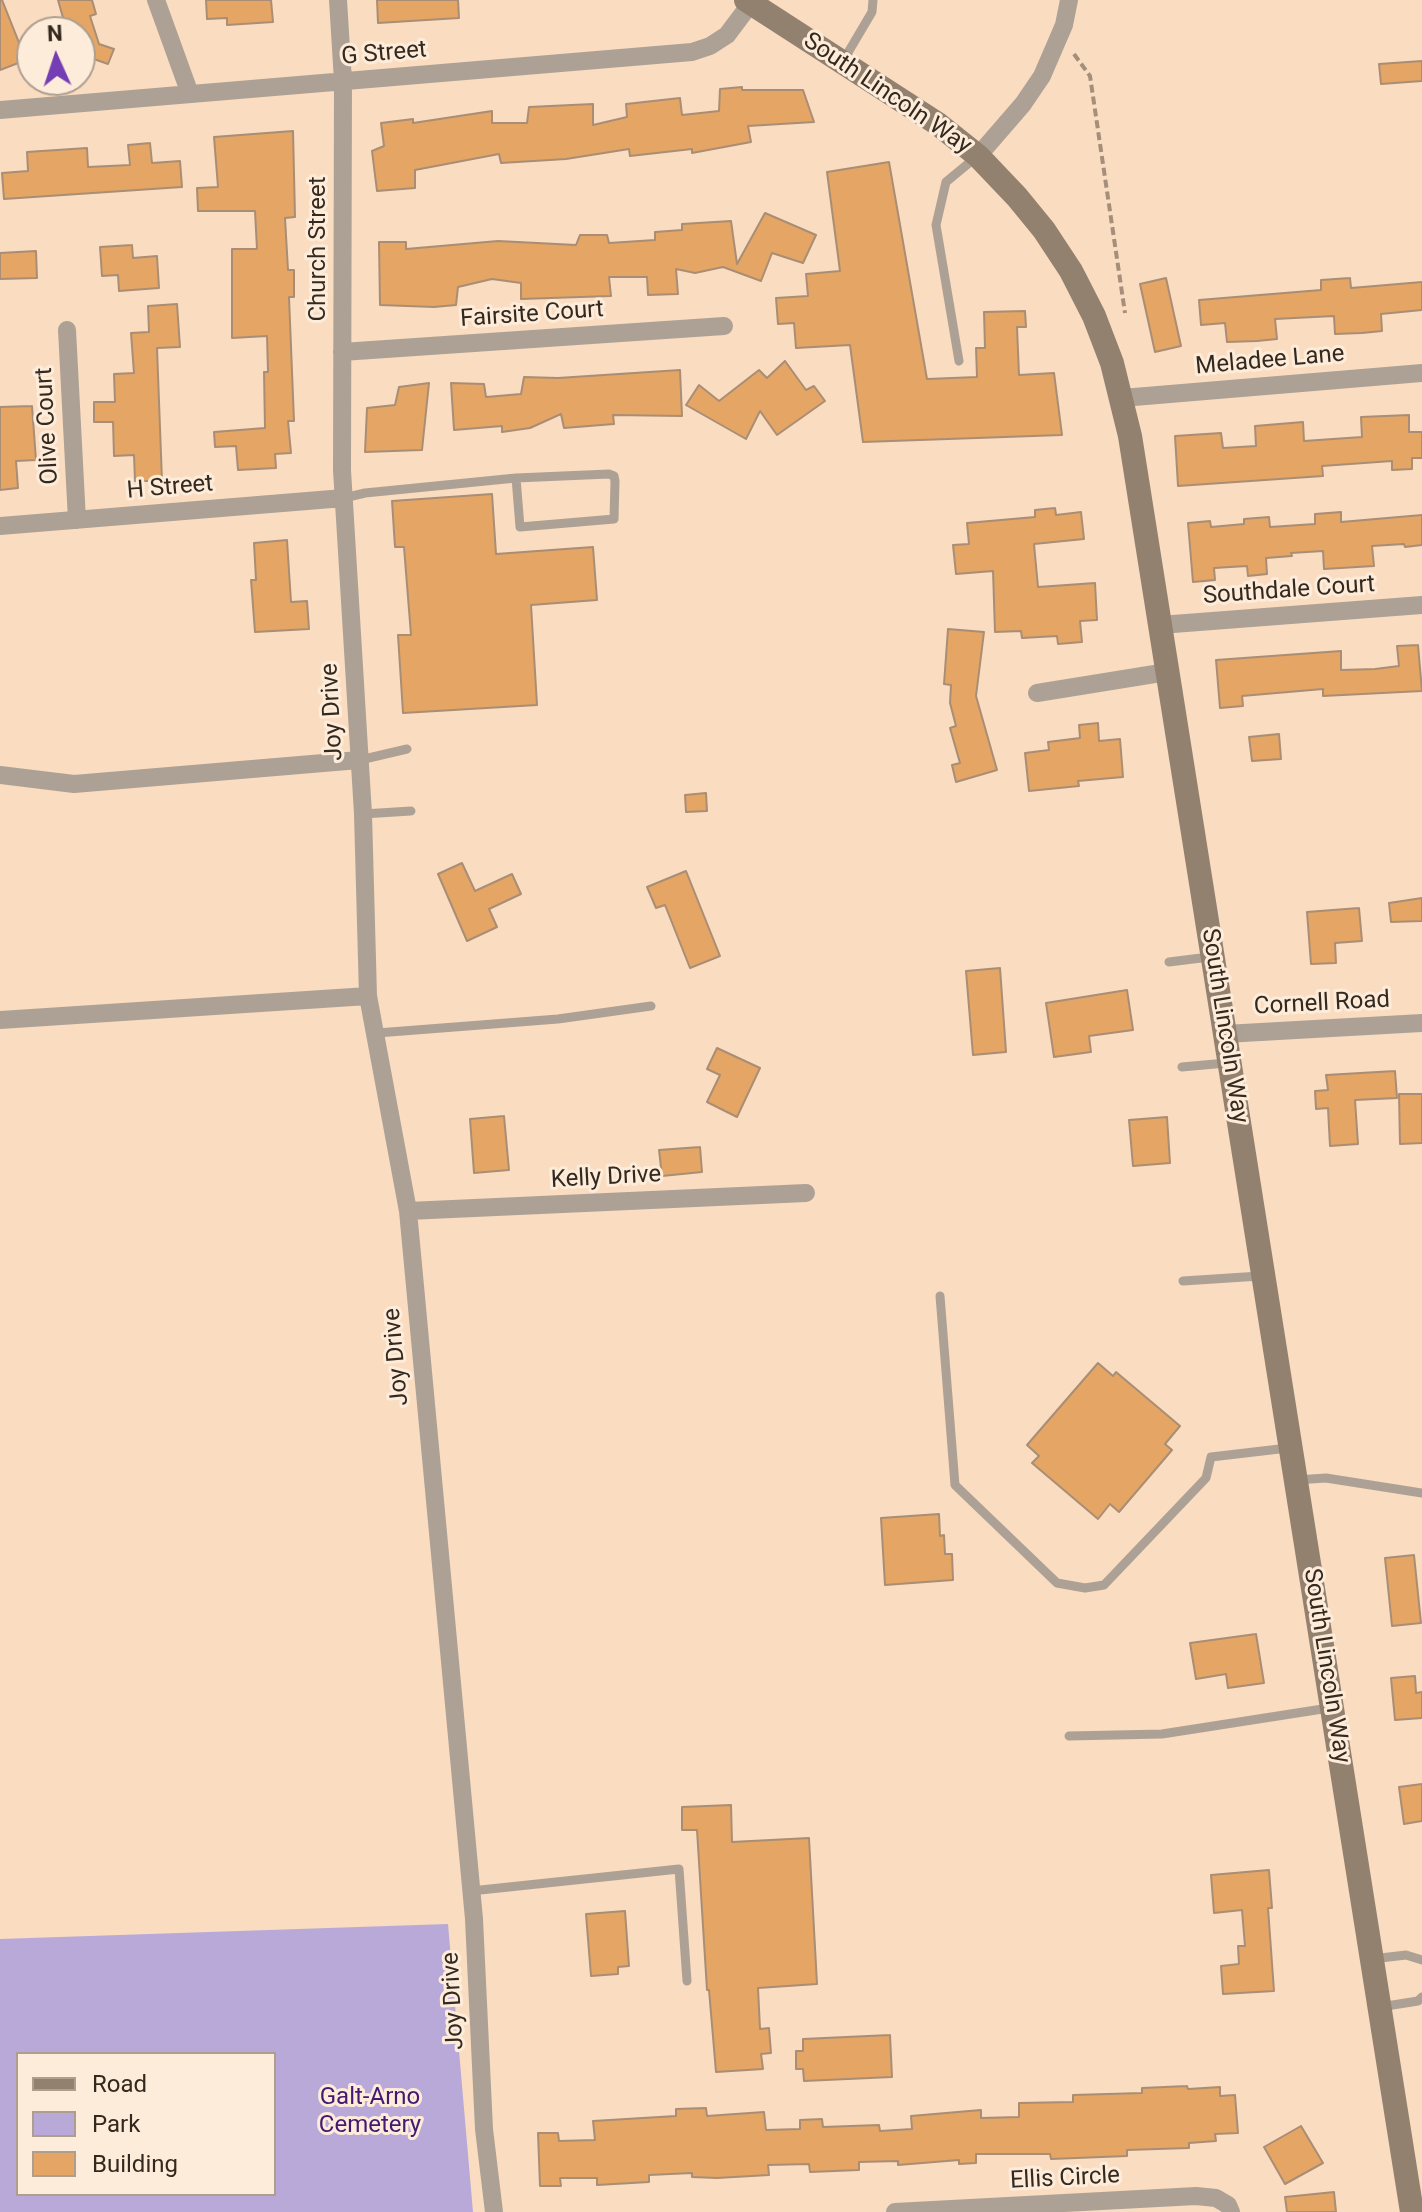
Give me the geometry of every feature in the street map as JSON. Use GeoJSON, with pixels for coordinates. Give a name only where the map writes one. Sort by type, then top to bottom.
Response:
{"type":"FeatureCollection","features":[{"type":"Feature","properties":{"kind":"main road","name":"South Lincoln Way"},"geometry":{"type":"LineString","coordinates":[[748,1],[938,124],[978,156],[1017,197],[1071,271],[1094,316],[1122,398],[1412,2212]]}},
{"type":"Feature","properties":{"kind":"street"},"geometry":{"type":"LineString","coordinates":[[156,0],[190,94]]}},
{"type":"Feature","properties":{"kind":"street","name":"Church Street"},"geometry":{"type":"LineString","coordinates":[[338,0],[343,81],[344,498]]}},
{"type":"Feature","properties":{"kind":"street"},"geometry":{"type":"LineString","coordinates":[[978,156],[1023,104],[1042,76],[1064,25],[1069,0]]}},
{"type":"Feature","properties":{"kind":"street","name":"G Street"},"geometry":{"type":"LineString","coordinates":[[0,110],[692,52],[710,46],[727,35],[748,1]]}},
{"type":"Feature","properties":{"kind":"street","name":"Fairsite Court"},"geometry":{"type":"LineString","coordinates":[[342,352],[724,326]]}},
{"type":"Feature","properties":{"kind":"street","name":"Olive Court"},"geometry":{"type":"LineString","coordinates":[[67,330],[77,520]]}},
{"type":"Feature","properties":{"kind":"street","name":"Meladee Lane"},"geometry":{"type":"LineString","coordinates":[[1122,398],[1422,373]]}},
{"type":"Feature","properties":{"kind":"street","name":"H Street"},"geometry":{"type":"LineString","coordinates":[[0,526],[344,498]]}},
{"type":"Feature","properties":{"kind":"street","name":"Joy Drive"},"geometry":{"type":"LineString","coordinates":[[344,498],[363,814],[368,996],[408,1211],[471,1891],[484,2129],[494,2212]]}},
{"type":"Feature","properties":{"kind":"street","name":"Southdale Court"},"geometry":{"type":"LineString","coordinates":[[1160,625],[1422,605]]}},
{"type":"Feature","properties":{"kind":"street"},"geometry":{"type":"LineString","coordinates":[[1037,693],[1167,672]]}},
{"type":"Feature","properties":{"kind":"street"},"geometry":{"type":"LineString","coordinates":[[0,775],[74,784],[359,760]]}},
{"type":"Feature","properties":{"kind":"street"},"geometry":{"type":"LineString","coordinates":[[0,1020],[368,996]]}},
{"type":"Feature","properties":{"kind":"street","name":"Cornell Road"},"geometry":{"type":"LineString","coordinates":[[1225,1034],[1422,1023]]}},
{"type":"Feature","properties":{"kind":"street","name":"Kelly Drive"},"geometry":{"type":"LineString","coordinates":[[408,1211],[806,1193]]}},
{"type":"Feature","properties":{"kind":"street","name":"Ellis Circle"},"geometry":{"type":"LineString","coordinates":[[895,2212],[1196,2196],[1216,2198],[1228,2205],[1231,2212]]}},
{"type":"Feature","properties":{"kind":"lane"},"geometry":{"type":"LineString","coordinates":[[842,62],[872,12],[873,0]]}},
{"type":"Feature","properties":{"kind":"lane"},"geometry":{"type":"LineString","coordinates":[[959,361],[936,225],[946,182],[978,156]]}},
{"type":"Feature","properties":{"kind":"lane"},"geometry":{"type":"LineString","coordinates":[[344,498],[365,493],[516,478],[609,474],[614,476],[615,481],[614,519],[520,527],[516,478]]}},
{"type":"Feature","properties":{"kind":"lane"},"geometry":{"type":"LineString","coordinates":[[359,760],[407,749]]}},
{"type":"Feature","properties":{"kind":"lane"},"geometry":{"type":"LineString","coordinates":[[363,814],[411,811]]}},
{"type":"Feature","properties":{"kind":"lane"},"geometry":{"type":"LineString","coordinates":[[1169,962],[1213,956]]}},
{"type":"Feature","properties":{"kind":"lane"},"geometry":{"type":"LineString","coordinates":[[377,1033],[558,1019],[651,1006]]}},
{"type":"Feature","properties":{"kind":"lane"},"geometry":{"type":"LineString","coordinates":[[1182,1067],[1230,1063]]}},
{"type":"Feature","properties":{"kind":"lane"},"geometry":{"type":"LineString","coordinates":[[1183,1281],[1264,1276]]}},
{"type":"Feature","properties":{"kind":"lane"},"geometry":{"type":"LineString","coordinates":[[940,1296],[955,1485],[1057,1583],[1085,1588],[1104,1585],[1206,1478],[1211,1457],[1291,1448]]}},
{"type":"Feature","properties":{"kind":"lane"},"geometry":{"type":"LineString","coordinates":[[1296,1480],[1326,1478],[1422,1493]]}},
{"type":"Feature","properties":{"kind":"lane"},"geometry":{"type":"LineString","coordinates":[[1069,1736],[1162,1734],[1332,1707]]}},
{"type":"Feature","properties":{"kind":"lane"},"geometry":{"type":"LineString","coordinates":[[471,1891],[679,1869],[687,1981]]}},
{"type":"Feature","properties":{"kind":"lane"},"geometry":{"type":"LineString","coordinates":[[1372,1959],[1406,1955],[1422,1960]]}},
{"type":"Feature","properties":{"kind":"lane"},"geometry":{"type":"LineString","coordinates":[[1380,2007],[1418,2001],[1422,1997]]}},
{"type":"Feature","properties":{"kind":"path"},"geometry":{"type":"LineString","coordinates":[[1074,54],[1090,76],[1125,313]]}},
{"type":"Feature","properties":{"kind":"green space","name":"Galt-Arno Cemetery"},"geometry":{"type":"Polygon","coordinates":[[[448,1924],[473,2212],[0,2212],[0,1939],[448,1924]]]}},
{"type":"Feature","properties":{"kind":"building"},"geometry":{"type":"Polygon","coordinates":[[[2,0],[16,35],[16,64],[0,70],[2,0]]]}},
{"type":"Feature","properties":{"kind":"building"},"geometry":{"type":"Polygon","coordinates":[[[58,0],[92,0],[96,14],[90,16],[62,16],[58,0]]]}},
{"type":"Feature","properties":{"kind":"building"},"geometry":{"type":"Polygon","coordinates":[[[206,0],[271,0],[273,22],[227,25],[227,18],[207,19],[206,0]]]}},
{"type":"Feature","properties":{"kind":"building"},"geometry":{"type":"Polygon","coordinates":[[[377,0],[458,0],[459,18],[378,23],[377,0]]]}},
{"type":"Feature","properties":{"kind":"building"},"geometry":{"type":"Polygon","coordinates":[[[96,35],[99,44],[114,49],[108,64],[96,60],[96,35]]]}},
{"type":"Feature","properties":{"kind":"building"},"geometry":{"type":"Polygon","coordinates":[[[1422,61],[1422,81],[1381,84],[1379,64],[1422,61]]]}},
{"type":"Feature","properties":{"kind":"building"},"geometry":{"type":"Polygon","coordinates":[[[742,87],[742,90],[803,90],[814,122],[748,126],[751,142],[692,153],[692,149],[630,156],[629,149],[566,159],[501,163],[499,154],[415,170],[415,188],[377,191],[372,151],[384,146],[381,123],[413,119],[413,123],[492,111],[492,123],[527,123],[529,107],[593,104],[593,125],[627,117],[626,104],[680,98],[682,115],[719,111],[720,89],[742,87]]]}},
{"type":"Feature","properties":{"kind":"building"},"geometry":{"type":"Polygon","coordinates":[[[293,131],[295,217],[285,218],[288,270],[294,270],[294,297],[289,297],[294,421],[288,421],[291,453],[275,454],[276,468],[238,470],[236,446],[215,447],[214,432],[265,428],[267,336],[232,338],[232,249],[257,249],[255,211],[198,211],[197,188],[218,187],[214,137],[293,131]]]}},
{"type":"Feature","properties":{"kind":"building"},"geometry":{"type":"Polygon","coordinates":[[[150,143],[152,163],[180,161],[182,187],[4,199],[2,173],[28,171],[27,152],[87,148],[88,167],[130,165],[128,145],[150,143]]]}},
{"type":"Feature","properties":{"kind":"building"},"geometry":{"type":"Polygon","coordinates":[[[889,162],[927,379],[977,377],[976,348],[985,348],[984,312],[1025,311],[1026,327],[1017,327],[1019,375],[1054,373],[1062,435],[863,442],[850,345],[796,348],[794,323],[778,324],[776,298],[808,296],[806,274],[840,271],[827,172],[889,162]]]}},
{"type":"Feature","properties":{"kind":"building"},"geometry":{"type":"Polygon","coordinates":[[[765,213],[816,235],[803,263],[772,253],[761,281],[723,267],[695,273],[676,269],[678,294],[648,295],[647,277],[609,277],[611,296],[521,299],[521,283],[492,279],[458,287],[456,305],[380,305],[379,242],[406,242],[406,249],[498,241],[576,245],[580,235],[607,235],[609,243],[655,240],[655,232],[682,230],[682,224],[731,221],[737,264],[765,213]]]}},
{"type":"Feature","properties":{"kind":"building"},"geometry":{"type":"Polygon","coordinates":[[[132,245],[133,258],[157,256],[159,288],[119,291],[118,275],[102,276],[100,247],[132,245]]]}},
{"type":"Feature","properties":{"kind":"building"},"geometry":{"type":"Polygon","coordinates":[[[36,251],[37,278],[0,279],[0,253],[36,251]]]}},
{"type":"Feature","properties":{"kind":"building"},"geometry":{"type":"Polygon","coordinates":[[[1166,278],[1181,346],[1155,352],[1140,284],[1166,278]]]}},
{"type":"Feature","properties":{"kind":"building"},"geometry":{"type":"Polygon","coordinates":[[[1350,278],[1351,288],[1422,282],[1422,310],[1381,314],[1382,331],[1362,333],[1335,334],[1334,316],[1275,319],[1277,339],[1257,341],[1227,342],[1225,323],[1201,325],[1199,300],[1321,290],[1321,280],[1350,278]]]}},
{"type":"Feature","properties":{"kind":"building"},"geometry":{"type":"Polygon","coordinates":[[[177,304],[180,347],[157,348],[162,481],[135,481],[134,455],[114,456],[113,422],[94,422],[94,402],[115,402],[114,374],[134,373],[131,333],[149,332],[148,306],[177,304]]]}},
{"type":"Feature","properties":{"kind":"building"},"geometry":{"type":"Polygon","coordinates":[[[785,361],[806,390],[814,386],[825,401],[777,435],[760,411],[746,439],[686,405],[699,385],[719,401],[759,370],[767,378],[785,361]]]}},
{"type":"Feature","properties":{"kind":"building"},"geometry":{"type":"Polygon","coordinates":[[[680,370],[682,416],[613,415],[614,424],[564,428],[561,414],[530,428],[502,432],[502,426],[454,430],[451,383],[484,384],[486,397],[521,394],[524,377],[558,378],[680,370]]]}},
{"type":"Feature","properties":{"kind":"building"},"geometry":{"type":"Polygon","coordinates":[[[429,383],[422,450],[365,452],[367,408],[395,405],[399,387],[429,383]]]}},
{"type":"Feature","properties":{"kind":"building"},"geometry":{"type":"Polygon","coordinates":[[[32,406],[36,460],[16,461],[18,488],[0,490],[0,407],[32,406]]]}},
{"type":"Feature","properties":{"kind":"building"},"geometry":{"type":"Polygon","coordinates":[[[1409,415],[1409,432],[1422,432],[1422,458],[1412,458],[1412,469],[1392,470],[1392,461],[1322,466],[1323,476],[1178,486],[1175,436],[1221,433],[1223,448],[1256,446],[1255,426],[1303,422],[1304,441],[1362,437],[1361,417],[1409,415]]]}},
{"type":"Feature","properties":{"kind":"building"},"geometry":{"type":"Polygon","coordinates":[[[492,494],[496,554],[593,547],[597,600],[531,605],[537,705],[403,713],[398,635],[411,635],[404,547],[395,547],[392,501],[492,494]]]}},
{"type":"Feature","properties":{"kind":"building"},"geometry":{"type":"Polygon","coordinates":[[[1055,508],[1056,515],[1081,512],[1084,539],[1034,544],[1038,587],[1095,583],[1097,620],[1080,621],[1082,642],[1058,644],[1057,636],[1022,638],[1021,631],[995,632],[993,571],[956,574],[953,545],[969,544],[967,523],[1035,517],[1035,510],[1055,508]]]}},
{"type":"Feature","properties":{"kind":"building"},"geometry":{"type":"Polygon","coordinates":[[[1341,512],[1341,522],[1422,515],[1422,545],[1372,546],[1374,566],[1324,569],[1323,551],[1291,553],[1292,556],[1266,558],[1267,574],[1248,576],[1247,566],[1214,568],[1215,580],[1193,582],[1188,523],[1210,521],[1211,527],[1244,524],[1244,519],[1269,517],[1270,527],[1315,524],[1315,514],[1341,512]]]}},
{"type":"Feature","properties":{"kind":"building"},"geometry":{"type":"Polygon","coordinates":[[[287,540],[291,602],[307,601],[309,629],[255,632],[251,580],[256,580],[254,543],[287,540]]]}},
{"type":"Feature","properties":{"kind":"building"},"geometry":{"type":"Polygon","coordinates":[[[948,629],[984,632],[976,696],[997,770],[956,782],[952,765],[960,763],[950,728],[956,726],[950,703],[951,685],[944,684],[948,629]]]}},
{"type":"Feature","properties":{"kind":"building"},"geometry":{"type":"Polygon","coordinates":[[[1418,645],[1422,691],[1323,696],[1323,689],[1242,696],[1243,706],[1220,708],[1216,660],[1341,651],[1341,670],[1375,669],[1399,666],[1397,646],[1418,645]]]}},
{"type":"Feature","properties":{"kind":"building"},"geometry":{"type":"Polygon","coordinates":[[[1098,723],[1099,741],[1120,739],[1123,777],[1078,781],[1079,786],[1029,791],[1025,753],[1049,750],[1048,742],[1080,738],[1079,725],[1098,723]]]}},
{"type":"Feature","properties":{"kind":"building"},"geometry":{"type":"Polygon","coordinates":[[[1279,734],[1281,759],[1252,761],[1249,737],[1279,734]]]}},
{"type":"Feature","properties":{"kind":"building"},"geometry":{"type":"Polygon","coordinates":[[[706,793],[707,811],[686,812],[685,795],[706,793]]]}},
{"type":"Feature","properties":{"kind":"building"},"geometry":{"type":"Polygon","coordinates":[[[462,863],[475,891],[512,874],[521,894],[489,909],[497,927],[467,941],[438,874],[462,863]]]}},
{"type":"Feature","properties":{"kind":"building"},"geometry":{"type":"Polygon","coordinates":[[[686,871],[720,956],[690,968],[665,905],[656,908],[647,887],[686,871]]]}},
{"type":"Feature","properties":{"kind":"building"},"geometry":{"type":"Polygon","coordinates":[[[1422,898],[1422,921],[1391,922],[1389,903],[1422,898]]]}},
{"type":"Feature","properties":{"kind":"building"},"geometry":{"type":"Polygon","coordinates":[[[1359,908],[1362,941],[1335,943],[1336,963],[1311,964],[1307,912],[1359,908]]]}},
{"type":"Feature","properties":{"kind":"building"},"geometry":{"type":"Polygon","coordinates":[[[1000,968],[1006,1052],[973,1055],[966,971],[1000,968]]]}},
{"type":"Feature","properties":{"kind":"building"},"geometry":{"type":"Polygon","coordinates":[[[1127,990],[1133,1030],[1089,1036],[1091,1052],[1054,1057],[1046,1003],[1127,990]]]}},
{"type":"Feature","properties":{"kind":"building"},"geometry":{"type":"Polygon","coordinates":[[[717,1048],[760,1068],[737,1117],[707,1102],[720,1075],[707,1069],[717,1048]]]}},
{"type":"Feature","properties":{"kind":"building"},"geometry":{"type":"Polygon","coordinates":[[[1395,1071],[1397,1098],[1355,1100],[1358,1144],[1330,1146],[1328,1108],[1316,1109],[1315,1091],[1328,1090],[1326,1075],[1395,1071]]]}},
{"type":"Feature","properties":{"kind":"building"},"geometry":{"type":"Polygon","coordinates":[[[1399,1094],[1422,1094],[1422,1143],[1400,1144],[1399,1094]]]}},
{"type":"Feature","properties":{"kind":"building"},"geometry":{"type":"Polygon","coordinates":[[[504,1116],[509,1170],[474,1173],[470,1119],[504,1116]]]}},
{"type":"Feature","properties":{"kind":"building"},"geometry":{"type":"Polygon","coordinates":[[[1167,1117],[1170,1163],[1133,1166],[1129,1120],[1167,1117]]]}},
{"type":"Feature","properties":{"kind":"building"},"geometry":{"type":"Polygon","coordinates":[[[700,1147],[702,1172],[662,1176],[659,1150],[700,1147]]]}},
{"type":"Feature","properties":{"kind":"building"},"geometry":{"type":"Polygon","coordinates":[[[1098,1363],[1113,1376],[1116,1372],[1180,1426],[1165,1444],[1172,1450],[1119,1512],[1110,1504],[1098,1519],[1032,1463],[1039,1456],[1027,1445],[1098,1363]]]}},
{"type":"Feature","properties":{"kind":"building"},"geometry":{"type":"Polygon","coordinates":[[[939,1514],[945,1554],[952,1554],[953,1580],[885,1585],[881,1518],[939,1514]]]}},
{"type":"Feature","properties":{"kind":"building"},"geometry":{"type":"Polygon","coordinates":[[[1414,1555],[1421,1623],[1392,1626],[1385,1558],[1414,1555]]]}},
{"type":"Feature","properties":{"kind":"building"},"geometry":{"type":"Polygon","coordinates":[[[1256,1634],[1264,1683],[1228,1688],[1226,1674],[1196,1679],[1190,1643],[1256,1634]]]}},
{"type":"Feature","properties":{"kind":"building"},"geometry":{"type":"Polygon","coordinates":[[[1415,1676],[1416,1693],[1422,1692],[1422,1718],[1395,1720],[1391,1678],[1415,1676]]]}},
{"type":"Feature","properties":{"kind":"building"},"geometry":{"type":"Polygon","coordinates":[[[1422,1784],[1422,1821],[1404,1824],[1399,1787],[1422,1784]]]}},
{"type":"Feature","properties":{"kind":"building"},"geometry":{"type":"Polygon","coordinates":[[[731,1805],[732,1842],[809,1838],[817,1984],[758,1988],[760,2029],[769,2028],[771,2053],[761,2054],[763,2069],[716,2072],[707,1990],[697,1830],[682,1830],[682,1807],[731,1805]]]}},
{"type":"Feature","properties":{"kind":"building"},"geometry":{"type":"Polygon","coordinates":[[[1269,1870],[1272,1908],[1268,1908],[1274,1991],[1223,1994],[1221,1966],[1239,1964],[1238,1946],[1245,1946],[1242,1910],[1214,1913],[1211,1875],[1269,1870]]]}},
{"type":"Feature","properties":{"kind":"building"},"geometry":{"type":"Polygon","coordinates":[[[625,1911],[629,1966],[618,1967],[618,1974],[591,1976],[586,1914],[625,1911]]]}},
{"type":"Feature","properties":{"kind":"building"},"geometry":{"type":"Polygon","coordinates":[[[890,2035],[892,2077],[804,2081],[803,2069],[796,2069],[796,2051],[803,2051],[803,2039],[890,2035]]]}},
{"type":"Feature","properties":{"kind":"building"},"geometry":{"type":"Polygon","coordinates":[[[1187,2086],[1188,2089],[1220,2087],[1220,2096],[1235,2095],[1238,2133],[1215,2134],[1216,2141],[1189,2143],[1189,2148],[1127,2150],[1127,2156],[1051,2159],[1050,2154],[976,2154],[976,2163],[959,2164],[959,2160],[898,2165],[898,2161],[859,2162],[859,2170],[810,2172],[809,2164],[768,2165],[769,2175],[717,2178],[692,2177],[692,2173],[649,2175],[649,2182],[597,2185],[597,2178],[560,2178],[561,2186],[540,2186],[538,2133],[558,2133],[559,2141],[595,2140],[593,2121],[676,2116],[676,2109],[706,2108],[707,2116],[764,2112],[766,2130],[800,2129],[800,2120],[822,2119],[823,2127],[879,2125],[880,2131],[912,2129],[911,2116],[981,2110],[981,2118],[1019,2117],[1019,2103],[1073,2102],[1073,2095],[1142,2093],[1142,2088],[1187,2086]]]}},
{"type":"Feature","properties":{"kind":"building"},"geometry":{"type":"Polygon","coordinates":[[[1301,2126],[1323,2163],[1285,2184],[1264,2147],[1301,2126]]]}},
{"type":"Feature","properties":{"kind":"building"},"geometry":{"type":"Polygon","coordinates":[[[1334,2192],[1336,2212],[1287,2212],[1285,2197],[1334,2192]]]}}]}
